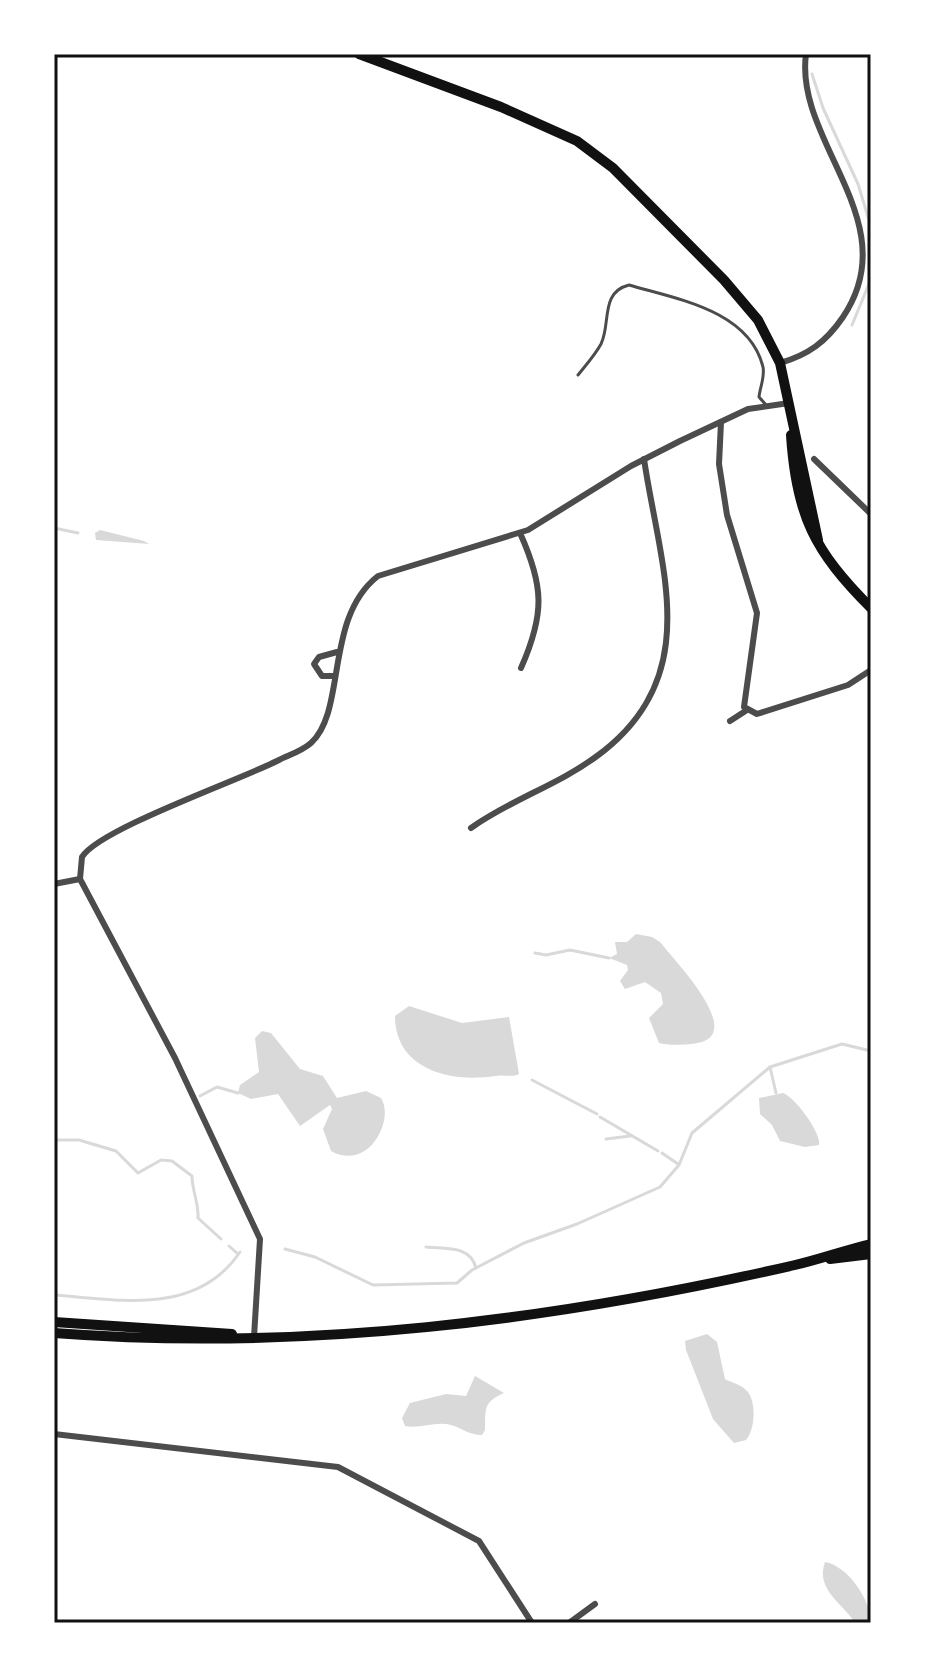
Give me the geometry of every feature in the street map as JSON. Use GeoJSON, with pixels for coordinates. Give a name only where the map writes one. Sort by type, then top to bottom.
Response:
{"type":"FeatureCollection","features":[{"type":"Feature","properties":{"kind":"main road"},"geometry":{"type":"LineString","coordinates":[[359,54],[501,107],[577,141],[613,168],[724,280],[758,320],[780,363],[789,403],[793,476],[802,514],[835,569],[871,608]]}},
{"type":"Feature","properties":{"kind":"main road"},"geometry":{"type":"LineString","coordinates":[[54,1333],[192,1340],[361,1334],[485,1321],[625,1299],[816,1260],[871,1244]]}},
{"type":"Feature","properties":{"kind":"main road"},"geometry":{"type":"LineString","coordinates":[[816,1260],[871,1254]]}},
{"type":"Feature","properties":{"kind":"main road"},"geometry":{"type":"LineString","coordinates":[[54,1322],[254,1337]]}},
{"type":"Feature","properties":{"kind":"street"},"geometry":{"type":"LineString","coordinates":[[780,363],[807,354],[836,327],[856,292],[861,273],[862,251],[852,198],[807,95],[804,71],[806,54]]}},
{"type":"Feature","properties":{"kind":"street"},"geometry":{"type":"LineString","coordinates":[[254,1337],[260,1239],[175,1058],[80,879],[82,857],[98,840],[248,777],[312,742],[327,716],[337,652],[369,583],[388,571],[520,533],[644,459],[748,409],[789,403]]}},
{"type":"Feature","properties":{"kind":"street"},"geometry":{"type":"LineString","coordinates":[[721,422],[719,464],[727,515],[752,586],[757,613],[743,700],[747,710],[757,714],[848,685],[871,670]]}},
{"type":"Feature","properties":{"kind":"street"},"geometry":{"type":"LineString","coordinates":[[471,828],[598,755],[627,729],[649,696],[666,652],[670,623],[644,459]]}},
{"type":"Feature","properties":{"kind":"street"},"geometry":{"type":"LineString","coordinates":[[814,459],[871,514]]}},
{"type":"Feature","properties":{"kind":"street"},"geometry":{"type":"LineString","coordinates":[[520,533],[539,581],[540,612],[521,668]]}},
{"type":"Feature","properties":{"kind":"street"},"geometry":{"type":"LineString","coordinates":[[333,676],[322,676],[314,664],[319,657],[337,652]]}},
{"type":"Feature","properties":{"kind":"street"},"geometry":{"type":"LineString","coordinates":[[730,721],[747,710]]}},
{"type":"Feature","properties":{"kind":"street"},"geometry":{"type":"LineString","coordinates":[[54,884],[80,879]]}},
{"type":"Feature","properties":{"kind":"street"},"geometry":{"type":"LineString","coordinates":[[54,1434],[338,1467],[479,1541],[532,1623]]}},
{"type":"Feature","properties":{"kind":"street"},"geometry":{"type":"LineString","coordinates":[[569,1623],[595,1604]]}},
{"type":"Feature","properties":{"kind":"lane"},"geometry":{"type":"LineString","coordinates":[[578,375],[601,344],[611,298],[620,288],[629,285],[715,313],[739,329],[762,363],[759,397],[767,406]]}},
{"type":"Feature","properties":{"kind":"shaded area"},"geometry":{"type":"Polygon","coordinates":[[[100,530],[149,544],[96,540],[95,533],[100,530]]]}},
{"type":"Feature","properties":{"kind":"shaded area"},"geometry":{"type":"Polygon","coordinates":[[[636,934],[660,942],[701,994],[714,1023],[712,1035],[702,1042],[680,1045],[659,1043],[649,1018],[663,1004],[661,993],[645,982],[625,989],[620,981],[628,970],[627,965],[609,958],[617,954],[615,942],[627,942],[636,934]]]}},
{"type":"Feature","properties":{"kind":"shaded area"},"geometry":{"type":"Polygon","coordinates":[[[409,1006],[462,1023],[509,1017],[519,1074],[461,1077],[429,1069],[415,1061],[398,1034],[395,1016],[409,1006]]]}},
{"type":"Feature","properties":{"kind":"shaded area"},"geometry":{"type":"Polygon","coordinates":[[[262,1031],[271,1033],[300,1069],[323,1076],[337,1098],[366,1091],[381,1098],[384,1118],[381,1130],[367,1149],[357,1155],[345,1156],[331,1151],[323,1129],[332,1109],[330,1105],[300,1126],[278,1094],[251,1099],[238,1093],[240,1085],[259,1072],[255,1038],[262,1031]]]}},
{"type":"Feature","properties":{"kind":"shaded area"},"geometry":{"type":"Polygon","coordinates":[[[783,1093],[807,1116],[819,1145],[805,1147],[780,1141],[772,1125],[760,1114],[759,1098],[783,1093]]]}},
{"type":"Feature","properties":{"kind":"shaded area"},"geometry":{"type":"Polygon","coordinates":[[[707,1334],[717,1342],[725,1379],[742,1387],[750,1396],[754,1416],[746,1440],[734,1443],[713,1419],[686,1350],[685,1341],[707,1334]]]}},
{"type":"Feature","properties":{"kind":"shaded area"},"geometry":{"type":"Polygon","coordinates":[[[475,1376],[504,1393],[489,1404],[482,1435],[445,1424],[405,1426],[402,1418],[410,1403],[446,1394],[466,1396],[475,1376]]]}},
{"type":"Feature","properties":{"kind":"shaded area"},"geometry":{"type":"Polygon","coordinates":[[[825,1562],[842,1570],[857,1585],[867,1604],[871,1623],[855,1623],[832,1596],[824,1581],[825,1562]]]}},
{"type":"Feature","properties":{"kind":"waterway"},"geometry":{"type":"LineString","coordinates":[[812,74],[823,108],[858,184],[871,227]]}},
{"type":"Feature","properties":{"kind":"waterway"},"geometry":{"type":"LineString","coordinates":[[852,325],[871,279]]}},
{"type":"Feature","properties":{"kind":"waterway"},"geometry":{"type":"LineString","coordinates":[[54,528],[78,533]]}},
{"type":"Feature","properties":{"kind":"waterway"},"geometry":{"type":"LineString","coordinates":[[535,953],[546,955],[570,950],[609,958]]}},
{"type":"Feature","properties":{"kind":"waterway"},"geometry":{"type":"LineString","coordinates":[[285,1249],[315,1257],[373,1285],[457,1283],[472,1270],[524,1243],[577,1224],[660,1187],[679,1165],[692,1133],[770,1067],[842,1044],[871,1051]]}},
{"type":"Feature","properties":{"kind":"waterway"},"geometry":{"type":"LineString","coordinates":[[770,1067],[776,1093]]}},
{"type":"Feature","properties":{"kind":"waterway"},"geometry":{"type":"LineString","coordinates":[[532,1080],[597,1114]]}},
{"type":"Feature","properties":{"kind":"waterway"},"geometry":{"type":"LineString","coordinates":[[200,1096],[217,1087],[238,1093]]}},
{"type":"Feature","properties":{"kind":"waterway"},"geometry":{"type":"LineString","coordinates":[[600,1117],[658,1151]]}},
{"type":"Feature","properties":{"kind":"waterway"},"geometry":{"type":"LineString","coordinates":[[606,1139],[630,1136]]}},
{"type":"Feature","properties":{"kind":"waterway"},"geometry":{"type":"LineString","coordinates":[[54,1140],[79,1140],[116,1151],[138,1173],[161,1160],[172,1161],[192,1176],[198,1218],[221,1239]]}},
{"type":"Feature","properties":{"kind":"waterway"},"geometry":{"type":"LineString","coordinates":[[662,1153],[678,1164]]}},
{"type":"Feature","properties":{"kind":"waterway"},"geometry":{"type":"LineString","coordinates":[[229,1246],[238,1254]]}},
{"type":"Feature","properties":{"kind":"waterway"},"geometry":{"type":"LineString","coordinates":[[426,1247],[463,1252],[476,1268]]}},
{"type":"Feature","properties":{"kind":"waterway"},"geometry":{"type":"LineString","coordinates":[[54,1295],[131,1300],[180,1295],[202,1286],[222,1272],[240,1252]]}}]}
